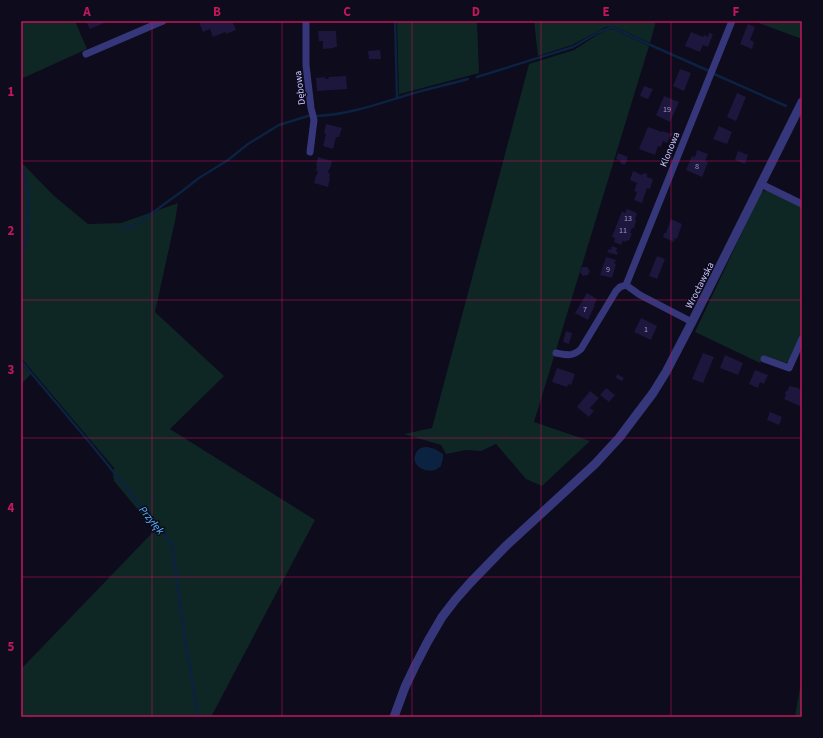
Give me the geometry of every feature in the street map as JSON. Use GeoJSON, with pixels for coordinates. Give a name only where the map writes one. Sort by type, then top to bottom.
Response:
{"type":"FeatureCollection","features":[{"type":"Feature","properties":{"kind":"street"},"geometry":{"type":"LineString","coordinates":[[86,54],[163,21]]}},
{"type":"Feature","properties":{"kind":"street","name":"Dębowa"},"geometry":{"type":"LineString","coordinates":[[306,21],[306,65],[311,108],[314,120],[310,152]]}},
{"type":"Feature","properties":{"kind":"street","name":"Klonowa"},"geometry":{"type":"LineString","coordinates":[[556,352],[566,355],[573,355],[581,349],[616,291],[620,287],[626,285],[732,21]]}},
{"type":"Feature","properties":{"kind":"street","name":"Wrocławska"},"geometry":{"type":"LineString","coordinates":[[394,717],[408,680],[442,617],[470,583],[507,545],[595,464],[619,438],[653,393],[666,372],[692,322],[802,102]]}},
{"type":"Feature","properties":{"kind":"street"},"geometry":{"type":"LineString","coordinates":[[761,184],[802,204]]}},
{"type":"Feature","properties":{"kind":"street"},"geometry":{"type":"LineString","coordinates":[[626,285],[640,295],[692,322]]}},
{"type":"Feature","properties":{"kind":"street"},"geometry":{"type":"LineString","coordinates":[[764,359],[789,368],[802,339]]}},
{"type":"Feature","properties":{"kind":"green space"},"geometry":{"type":"Polygon","coordinates":[[[21,21],[75,21],[87,49],[21,79],[21,21]]]}},
{"type":"Feature","properties":{"kind":"green space"},"geometry":{"type":"Polygon","coordinates":[[[397,21],[477,21],[479,73],[400,94],[399,96],[397,21]]]}},
{"type":"Feature","properties":{"kind":"green space"},"geometry":{"type":"Polygon","coordinates":[[[534,21],[656,21],[650,43],[613,26],[606,27],[572,45],[538,56],[534,21]]]}},
{"type":"Feature","properties":{"kind":"green space"},"geometry":{"type":"Polygon","coordinates":[[[753,21],[802,21],[802,39],[753,21]]]}},
{"type":"Feature","properties":{"kind":"green space"},"geometry":{"type":"Polygon","coordinates":[[[613,29],[649,46],[534,422],[590,441],[542,486],[526,479],[496,444],[481,451],[466,450],[446,454],[441,445],[404,434],[432,428],[529,64],[574,50],[606,30],[613,29]]]}},
{"type":"Feature","properties":{"kind":"green space"},"geometry":{"type":"Polygon","coordinates":[[[21,162],[53,195],[88,224],[121,223],[178,203],[155,312],[224,376],[170,429],[315,520],[211,717],[23,717],[21,715],[21,669],[155,530],[114,481],[114,468],[21,358],[21,162]]]}},
{"type":"Feature","properties":{"kind":"green space"},"geometry":{"type":"Polygon","coordinates":[[[767,190],[802,206],[802,334],[790,361],[785,363],[764,357],[760,363],[695,332],[761,192],[767,190]]]}},
{"type":"Feature","properties":{"kind":"green space"},"geometry":{"type":"Polygon","coordinates":[[[21,363],[31,374],[21,384],[21,363]]]}},
{"type":"Feature","properties":{"kind":"green space"},"geometry":{"type":"Polygon","coordinates":[[[802,676],[802,717],[795,717],[802,676]]]}},
{"type":"Feature","properties":{"kind":"water"},"geometry":{"type":"Polygon","coordinates":[[[427,447],[435,449],[443,454],[441,466],[435,470],[431,471],[423,469],[416,464],[416,453],[419,449],[427,447]]]}},
{"type":"Feature","properties":{"kind":"building"},"geometry":{"type":"Polygon","coordinates":[[[86,21],[109,21],[90,29],[86,21]]]}},
{"type":"Feature","properties":{"kind":"building"},"geometry":{"type":"Polygon","coordinates":[[[232,21],[236,30],[226,34],[225,32],[213,37],[210,29],[203,32],[199,22],[232,21]]]}},
{"type":"Feature","properties":{"kind":"building"},"geometry":{"type":"Polygon","coordinates":[[[748,24],[755,27],[750,40],[754,42],[752,49],[740,44],[748,24]]]}},
{"type":"Feature","properties":{"kind":"building"},"geometry":{"type":"Polygon","coordinates":[[[318,31],[336,31],[337,47],[323,49],[323,41],[319,41],[318,31]]]}},
{"type":"Feature","properties":{"kind":"building"},"geometry":{"type":"Polygon","coordinates":[[[691,32],[703,37],[704,35],[708,37],[709,33],[713,34],[708,47],[703,45],[700,52],[685,46],[691,32]]]}},
{"type":"Feature","properties":{"kind":"building"},"geometry":{"type":"Polygon","coordinates":[[[380,50],[381,59],[369,59],[368,51],[380,50]]]}},
{"type":"Feature","properties":{"kind":"building"},"geometry":{"type":"Polygon","coordinates":[[[680,69],[691,73],[684,91],[673,86],[680,69]]]}},
{"type":"Feature","properties":{"kind":"building"},"geometry":{"type":"Polygon","coordinates":[[[346,76],[347,89],[317,91],[316,78],[325,77],[325,79],[329,79],[328,77],[346,76]]]}},
{"type":"Feature","properties":{"kind":"building"},"geometry":{"type":"Polygon","coordinates":[[[644,86],[653,89],[648,99],[640,96],[644,86]]]}},
{"type":"Feature","properties":{"kind":"building"},"geometry":{"type":"Polygon","coordinates":[[[737,93],[746,97],[736,121],[727,117],[737,93]]]}},
{"type":"Feature","properties":{"kind":"building"},"geometry":{"type":"Polygon","coordinates":[[[664,96],[679,102],[670,122],[656,115],[664,96]]]}},
{"type":"Feature","properties":{"kind":"building"},"geometry":{"type":"Polygon","coordinates":[[[326,124],[342,128],[339,137],[336,137],[333,149],[323,146],[326,134],[324,133],[326,124]]]}},
{"type":"Feature","properties":{"kind":"building"},"geometry":{"type":"Polygon","coordinates":[[[719,126],[732,132],[727,144],[713,139],[719,126]]]}},
{"type":"Feature","properties":{"kind":"building"},"geometry":{"type":"Polygon","coordinates":[[[648,127],[671,134],[667,143],[663,141],[661,147],[658,146],[655,155],[639,149],[648,127]]]}},
{"type":"Feature","properties":{"kind":"building"},"geometry":{"type":"Polygon","coordinates":[[[672,132],[679,135],[677,139],[671,136],[672,132]]]}},
{"type":"Feature","properties":{"kind":"building"},"geometry":{"type":"Polygon","coordinates":[[[697,150],[708,154],[705,161],[708,162],[702,177],[686,170],[692,156],[695,157],[697,150]]]}},
{"type":"Feature","properties":{"kind":"building"},"geometry":{"type":"Polygon","coordinates":[[[738,151],[748,155],[745,164],[735,160],[738,151]]]}},
{"type":"Feature","properties":{"kind":"building"},"geometry":{"type":"Polygon","coordinates":[[[618,153],[628,157],[625,165],[616,159],[618,153]]]}},
{"type":"Feature","properties":{"kind":"building"},"geometry":{"type":"Polygon","coordinates":[[[318,157],[332,161],[328,173],[330,173],[330,178],[328,187],[314,183],[318,171],[316,171],[316,166],[318,157]]]}},
{"type":"Feature","properties":{"kind":"building"},"geometry":{"type":"Polygon","coordinates":[[[633,171],[642,175],[644,173],[647,174],[647,177],[653,179],[650,189],[647,188],[642,203],[634,200],[637,192],[634,191],[637,183],[630,180],[633,171]]]}},
{"type":"Feature","properties":{"kind":"building"},"geometry":{"type":"Polygon","coordinates":[[[627,209],[637,213],[636,221],[634,228],[632,228],[630,233],[632,233],[629,241],[623,241],[621,245],[614,242],[615,238],[612,237],[622,211],[625,213],[627,209]]]}},
{"type":"Feature","properties":{"kind":"building"},"geometry":{"type":"Polygon","coordinates":[[[671,219],[682,224],[677,239],[675,238],[674,242],[663,237],[671,219]]]}},
{"type":"Feature","properties":{"kind":"building"},"geometry":{"type":"Polygon","coordinates":[[[612,246],[617,248],[617,255],[607,252],[609,249],[611,250],[612,246]]]}},
{"type":"Feature","properties":{"kind":"building"},"geometry":{"type":"Polygon","coordinates":[[[657,256],[665,259],[657,279],[649,276],[657,256]]]}},
{"type":"Feature","properties":{"kind":"building"},"geometry":{"type":"Polygon","coordinates":[[[606,257],[616,260],[614,263],[616,264],[612,278],[600,275],[606,257]]]}},
{"type":"Feature","properties":{"kind":"building"},"geometry":{"type":"Polygon","coordinates":[[[582,267],[587,267],[590,271],[588,275],[583,276],[580,272],[582,267]]]}},
{"type":"Feature","properties":{"kind":"building"},"geometry":{"type":"Polygon","coordinates":[[[587,293],[597,299],[588,320],[575,313],[587,293]]]}},
{"type":"Feature","properties":{"kind":"building"},"geometry":{"type":"Polygon","coordinates":[[[641,318],[657,326],[651,340],[634,332],[641,318]]]}},
{"type":"Feature","properties":{"kind":"building"},"geometry":{"type":"Polygon","coordinates":[[[566,331],[572,333],[569,344],[563,342],[566,331]]]}},
{"type":"Feature","properties":{"kind":"building"},"geometry":{"type":"Polygon","coordinates":[[[703,353],[714,357],[703,383],[692,379],[703,353]]]}},
{"type":"Feature","properties":{"kind":"building"},"geometry":{"type":"Polygon","coordinates":[[[725,355],[743,363],[738,375],[720,368],[725,355]]]}},
{"type":"Feature","properties":{"kind":"building"},"geometry":{"type":"Polygon","coordinates":[[[557,368],[575,374],[571,385],[568,384],[567,387],[552,382],[557,368]]]}},
{"type":"Feature","properties":{"kind":"building"},"geometry":{"type":"Polygon","coordinates":[[[755,370],[768,375],[764,384],[760,382],[758,388],[749,384],[755,370]]]}},
{"type":"Feature","properties":{"kind":"building"},"geometry":{"type":"Polygon","coordinates":[[[617,374],[624,378],[622,381],[616,378],[617,374]]]}},
{"type":"Feature","properties":{"kind":"building"},"geometry":{"type":"Polygon","coordinates":[[[789,386],[799,388],[802,391],[802,401],[800,406],[784,399],[786,395],[785,393],[789,386]]]}},
{"type":"Feature","properties":{"kind":"building"},"geometry":{"type":"Polygon","coordinates":[[[606,388],[615,395],[609,402],[600,395],[606,388]]]}},
{"type":"Feature","properties":{"kind":"building"},"geometry":{"type":"Polygon","coordinates":[[[590,391],[599,398],[590,408],[594,411],[589,417],[577,407],[590,391]]]}},
{"type":"Feature","properties":{"kind":"building"},"geometry":{"type":"Polygon","coordinates":[[[770,412],[782,417],[779,425],[767,420],[770,412]]]}},
{"type":"Feature","properties":{"kind":"waterway"},"geometry":{"type":"LineString","coordinates":[[395,21],[397,98]]}},
{"type":"Feature","properties":{"kind":"waterway"},"geometry":{"type":"LineString","coordinates":[[477,77],[573,47],[599,32],[612,27],[709,71]]}},
{"type":"Feature","properties":{"kind":"waterway"},"geometry":{"type":"LineString","coordinates":[[714,74],[786,106]]}},
{"type":"Feature","properties":{"kind":"waterway"},"geometry":{"type":"LineString","coordinates":[[317,116],[354,111],[468,79]]}},
{"type":"Feature","properties":{"kind":"waterway"},"geometry":{"type":"LineString","coordinates":[[120,228],[134,226],[199,178],[228,160],[248,144],[279,125],[308,116]]}},
{"type":"Feature","properties":{"kind":"waterway","name":"Przyłęk"},"geometry":{"type":"LineString","coordinates":[[21,168],[24,171],[29,197],[27,241],[21,253]]}},
{"type":"Feature","properties":{"kind":"waterway","name":"Przyłęk"},"geometry":{"type":"LineString","coordinates":[[21,361],[172,544],[181,613],[198,717]]}}]}
